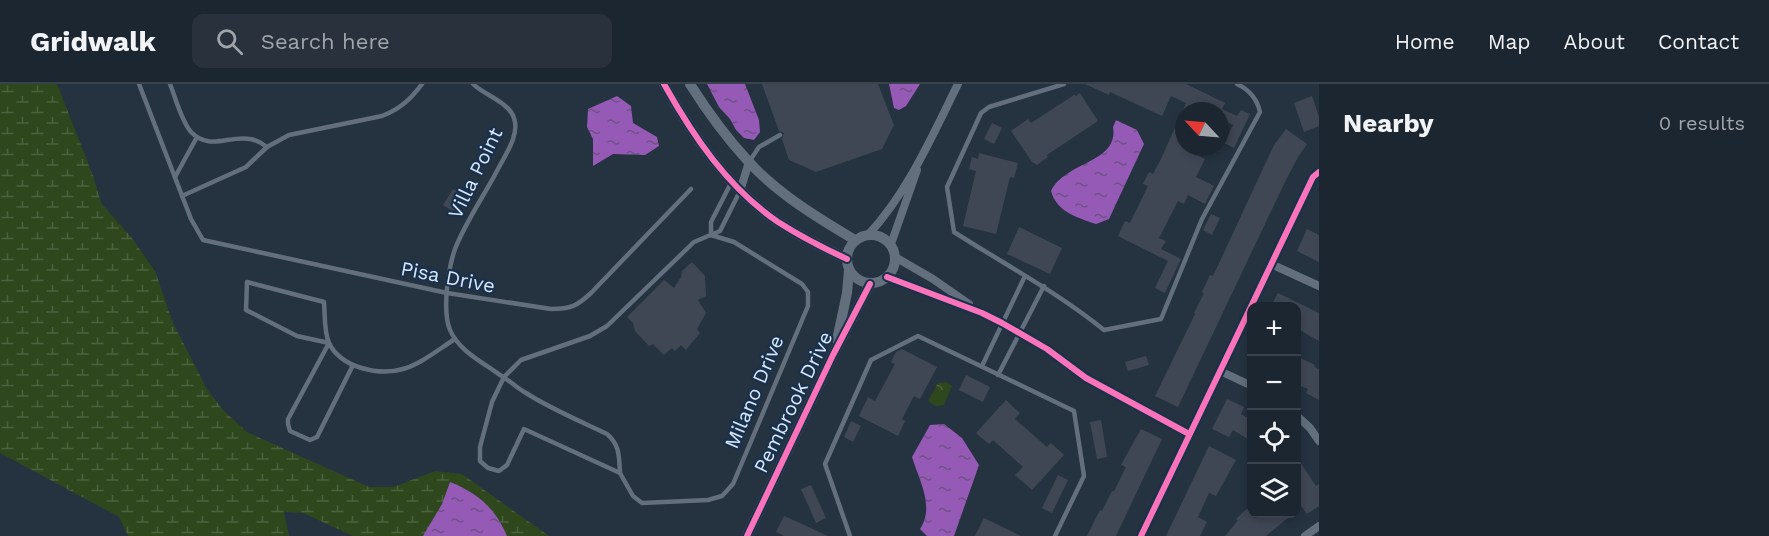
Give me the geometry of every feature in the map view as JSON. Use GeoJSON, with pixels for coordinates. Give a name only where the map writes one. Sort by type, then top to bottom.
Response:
{"type":"FeatureCollection","features":[{"type":"Feature","properties":{"kind":"street"},"geometry":{"type":"LineString","coordinates":[[664,84],[691,129],[740,191],[777,221],[848,264],[855,277],[862,282],[870,284],[879,282],[888,277],[893,270],[895,257],[891,244],[924,153]]}},
{"type":"Feature","properties":{"kind":"street"},"geometry":{"type":"LineString","coordinates":[[690,84],[707,110],[749,162],[782,192],[815,216],[855,240]]}},
{"type":"Feature","properties":{"kind":"street"},"geometry":{"type":"LineString","coordinates":[[868,235],[882,219],[924,153],[958,84]]}},
{"type":"Feature","properties":{"kind":"street"},"geometry":{"type":"LineString","coordinates":[[732,182],[749,162]]}},
{"type":"Feature","properties":{"kind":"street"},"geometry":{"type":"LineString","coordinates":[[740,191],[749,162]]}},
{"type":"Feature","properties":{"kind":"street"},"geometry":{"type":"LineString","coordinates":[[1141,536],[1313,177],[1319,172]]}},
{"type":"Feature","properties":{"kind":"street"},"geometry":{"type":"LineString","coordinates":[[848,264],[850,247],[855,240],[868,235],[877,235],[891,244]]}},
{"type":"Feature","properties":{"kind":"street"},"geometry":{"type":"LineString","coordinates":[[895,257],[933,279],[982,313]]}},
{"type":"Feature","properties":{"kind":"street","name":"Pembrook Drive"},"geometry":{"type":"LineString","coordinates":[[833,355],[847,293],[848,264]]}},
{"type":"Feature","properties":{"kind":"street"},"geometry":{"type":"LineString","coordinates":[[1271,264],[1319,286]]}},
{"type":"Feature","properties":{"kind":"street"},"geometry":{"type":"LineString","coordinates":[[888,277],[1002,323],[1047,349],[1086,378],[1189,434]]}},
{"type":"Feature","properties":{"kind":"street","name":"Pembrook Drive"},"geometry":{"type":"LineString","coordinates":[[747,536],[833,355],[870,284]]}},
{"type":"Feature","properties":{"kind":"street"},"geometry":{"type":"LineString","coordinates":[[1220,371],[1247,384]]}},
{"type":"Feature","properties":{"kind":"street"},"geometry":{"type":"LineString","coordinates":[[1301,420],[1319,441]]}},
{"type":"Feature","properties":{"kind":"street"},"geometry":{"type":"LineString","coordinates":[[1305,536],[1319,526]]}},
{"type":"Feature","properties":{"kind":"lane","name":"Pisa Drive"},"geometry":{"type":"LineString","coordinates":[[139,84],[191,219],[203,240],[447,293],[551,309],[568,309],[591,293],[691,189]]}},
{"type":"Feature","properties":{"kind":"lane"},"geometry":{"type":"LineString","coordinates":[[171,84],[186,124],[197,137],[218,142],[249,138],[267,147]]}},
{"type":"Feature","properties":{"kind":"lane","name":"Villa Point"},"geometry":{"type":"LineString","coordinates":[[447,293],[454,252],[458,242],[485,195],[515,134],[513,115],[473,84]]}},
{"type":"Feature","properties":{"kind":"lane"},"geometry":{"type":"LineString","coordinates":[[1064,84],[989,107],[981,112],[947,187],[954,232],[1044,286],[1104,330],[1161,319],[1202,219],[1260,112],[1257,101],[1245,88],[1237,84]]}},
{"type":"Feature","properties":{"kind":"lane"},"geometry":{"type":"LineString","coordinates":[[182,196],[246,167],[267,147],[289,135],[382,116],[396,111],[411,99],[420,85]]}},
{"type":"Feature","properties":{"kind":"lane"},"geometry":{"type":"LineString","coordinates":[[749,162],[759,147],[780,135]]}},
{"type":"Feature","properties":{"kind":"lane"},"geometry":{"type":"LineString","coordinates":[[175,177],[197,137]]}},
{"type":"Feature","properties":{"kind":"lane"},"geometry":{"type":"LineString","coordinates":[[711,235],[711,222],[732,182]]}},
{"type":"Feature","properties":{"kind":"lane"},"geometry":{"type":"LineString","coordinates":[[620,473],[524,429],[507,465],[499,471],[488,468],[480,461],[480,447],[492,402],[504,377],[521,360],[590,336],[608,326],[694,242],[720,231],[740,191]]}},
{"type":"Feature","properties":{"kind":"lane"},"geometry":{"type":"LineString","coordinates":[[714,215],[726,219]]}},
{"type":"Feature","properties":{"kind":"lane","name":"Milano Drive"},"geometry":{"type":"LineString","coordinates":[[455,339],[471,355],[526,393],[607,434],[615,441],[619,450],[620,473],[633,496],[642,503],[708,500],[722,496],[733,484],[808,306],[808,292],[802,284],[734,242],[711,235]]}},
{"type":"Feature","properties":{"kind":"lane"},"geometry":{"type":"LineString","coordinates":[[982,366],[1024,276]]}},
{"type":"Feature","properties":{"kind":"lane"},"geometry":{"type":"LineString","coordinates":[[329,343],[297,336],[246,310],[247,282],[324,302],[329,343],[343,360],[383,373],[404,369],[455,339],[446,317],[447,293]]}},
{"type":"Feature","properties":{"kind":"lane"},"geometry":{"type":"LineString","coordinates":[[998,375],[1044,286]]}},
{"type":"Feature","properties":{"kind":"lane"},"geometry":{"type":"LineString","coordinates":[[850,536],[825,464],[872,360],[918,336],[1074,411],[1084,476],[1055,536]]}},
{"type":"Feature","properties":{"kind":"lane"},"geometry":{"type":"LineString","coordinates":[[329,343],[288,419],[290,430],[310,440],[317,437],[353,364]]}},
{"type":"Feature","properties":{"kind":"green space"},"geometry":{"type":"Polygon","coordinates":[[[0,84],[57,84],[94,178],[101,203],[132,238],[155,271],[173,323],[207,389],[223,410],[247,432],[369,487],[393,487],[435,471],[462,474],[549,536],[353,536],[303,513],[284,512],[289,536],[128,536],[119,517],[0,453],[0,84]]]}},
{"type":"Feature","properties":{"kind":"green space"},"geometry":{"type":"Polygon","coordinates":[[[946,382],[952,386],[944,405],[935,406],[928,401],[938,383],[946,382]]]}},
{"type":"Feature","properties":{"kind":"water"},"geometry":{"type":"Polygon","coordinates":[[[707,84],[745,84],[759,120],[760,132],[754,140],[744,138],[736,130],[719,107],[707,84]]]}},
{"type":"Feature","properties":{"kind":"water"},"geometry":{"type":"Polygon","coordinates":[[[889,84],[920,84],[906,106],[899,110],[894,108],[889,84]]]}},
{"type":"Feature","properties":{"kind":"water"},"geometry":{"type":"Polygon","coordinates":[[[617,96],[631,106],[633,123],[657,137],[659,146],[645,155],[613,154],[593,166],[593,139],[587,127],[588,109],[617,96]]]}},
{"type":"Feature","properties":{"kind":"water"},"geometry":{"type":"Polygon","coordinates":[[[1116,120],[1137,130],[1144,144],[1109,219],[1096,224],[1068,213],[1058,204],[1051,191],[1068,173],[1108,148],[1113,139],[1113,127],[1116,120]]]}},
{"type":"Feature","properties":{"kind":"water"},"geometry":{"type":"Polygon","coordinates":[[[944,424],[962,438],[979,465],[954,536],[927,536],[920,529],[924,521],[926,503],[912,457],[930,425],[944,424]]]}},
{"type":"Feature","properties":{"kind":"water"},"geometry":{"type":"Polygon","coordinates":[[[450,482],[485,503],[497,517],[507,536],[423,536],[442,504],[450,482]]]}},
{"type":"Feature","properties":{"kind":"building"},"geometry":{"type":"Polygon","coordinates":[[[762,84],[878,84],[894,125],[882,149],[816,172],[789,160],[782,139],[784,133],[779,131],[762,84]]]}},
{"type":"Feature","properties":{"kind":"building"},"geometry":{"type":"Polygon","coordinates":[[[1085,84],[1186,84],[1223,102],[1184,102],[1171,96],[1162,116],[1110,92],[1109,95],[1085,84]]]}},
{"type":"Feature","properties":{"kind":"building"},"geometry":{"type":"Polygon","coordinates":[[[1080,93],[1098,121],[1047,155],[1048,157],[1037,165],[1032,162],[1011,131],[1028,119],[1031,123],[1080,93]]]}},
{"type":"Feature","properties":{"kind":"building"},"geometry":{"type":"Polygon","coordinates":[[[1312,96],[1319,117],[1319,126],[1304,132],[1294,103],[1312,96]]]}},
{"type":"Feature","properties":{"kind":"building"},"geometry":{"type":"Polygon","coordinates":[[[1241,110],[1250,114],[1234,148],[1229,146],[1229,133],[1233,125],[1229,123],[1229,112],[1237,116],[1241,110]]]}},
{"type":"Feature","properties":{"kind":"building"},"geometry":{"type":"Polygon","coordinates":[[[992,123],[1002,128],[994,144],[984,139],[992,123]]]}},
{"type":"Feature","properties":{"kind":"building"},"geometry":{"type":"Polygon","coordinates":[[[1175,128],[1175,156],[1199,156],[1205,159],[1196,177],[1214,186],[1205,204],[1188,195],[1184,204],[1178,201],[1159,238],[1166,241],[1161,249],[1181,259],[1165,293],[1155,288],[1168,261],[1118,236],[1125,221],[1130,223],[1148,186],[1143,184],[1149,172],[1153,174],[1175,128]]]}},
{"type":"Feature","properties":{"kind":"building"},"geometry":{"type":"Polygon","coordinates":[[[1286,129],[1307,144],[1284,184],[1178,407],[1155,396],[1195,314],[1210,275],[1213,276],[1274,145],[1286,129]]]}},
{"type":"Feature","properties":{"kind":"building"},"geometry":{"type":"Polygon","coordinates":[[[979,153],[1018,163],[1014,178],[1010,177],[996,234],[963,226],[976,171],[969,169],[972,157],[978,159],[979,153]]]}},
{"type":"Feature","properties":{"kind":"building"},"geometry":{"type":"Polygon","coordinates":[[[453,189],[464,196],[454,212],[443,205],[453,189]]]}},
{"type":"Feature","properties":{"kind":"building"},"geometry":{"type":"Polygon","coordinates":[[[1211,214],[1220,218],[1212,235],[1203,230],[1211,214]]]}},
{"type":"Feature","properties":{"kind":"building"},"geometry":{"type":"Polygon","coordinates":[[[1019,227],[1062,248],[1050,274],[1007,254],[1019,227]]]}},
{"type":"Feature","properties":{"kind":"building"},"geometry":{"type":"Polygon","coordinates":[[[1307,229],[1319,235],[1319,262],[1297,251],[1307,229]]]}},
{"type":"Feature","properties":{"kind":"building"},"geometry":{"type":"Polygon","coordinates":[[[692,262],[705,276],[706,296],[698,300],[706,313],[697,329],[700,333],[686,350],[681,345],[675,351],[672,348],[664,355],[653,344],[649,346],[635,331],[633,323],[627,317],[664,280],[674,288],[682,271],[692,262]]]}},
{"type":"Feature","properties":{"kind":"building"},"geometry":{"type":"Polygon","coordinates":[[[1278,293],[1296,302],[1273,302],[1278,293]]]}},
{"type":"Feature","properties":{"kind":"building"},"geometry":{"type":"Polygon","coordinates":[[[1301,304],[1319,313],[1319,341],[1301,331],[1301,304]]]}},
{"type":"Feature","properties":{"kind":"building"},"geometry":{"type":"Polygon","coordinates":[[[902,349],[937,367],[920,399],[914,396],[902,419],[905,421],[898,436],[859,416],[868,397],[875,401],[895,364],[891,362],[896,352],[902,349]]]}},
{"type":"Feature","properties":{"kind":"building"},"geometry":{"type":"Polygon","coordinates":[[[1146,356],[1149,365],[1128,371],[1125,362],[1146,356]]]}},
{"type":"Feature","properties":{"kind":"building"},"geometry":{"type":"Polygon","coordinates":[[[1301,358],[1319,369],[1319,400],[1306,393],[1308,389],[1301,386],[1301,358]]]}},
{"type":"Feature","properties":{"kind":"building"},"geometry":{"type":"Polygon","coordinates":[[[966,375],[990,387],[983,402],[959,390],[966,375]]]}},
{"type":"Feature","properties":{"kind":"building"},"geometry":{"type":"Polygon","coordinates":[[[1227,399],[1244,407],[1241,414],[1247,418],[1247,439],[1233,430],[1229,437],[1212,429],[1227,399]]]}},
{"type":"Feature","properties":{"kind":"building"},"geometry":{"type":"Polygon","coordinates":[[[1006,400],[1020,413],[1015,419],[1047,447],[1051,443],[1064,455],[1032,490],[1015,475],[1023,467],[993,440],[989,444],[976,433],[1006,400]]]}},
{"type":"Feature","properties":{"kind":"building"},"geometry":{"type":"Polygon","coordinates":[[[1101,420],[1107,457],[1097,459],[1090,422],[1101,420]]]}},
{"type":"Feature","properties":{"kind":"building"},"geometry":{"type":"Polygon","coordinates":[[[851,421],[861,426],[853,442],[844,437],[851,421]]]}},
{"type":"Feature","properties":{"kind":"building"},"geometry":{"type":"Polygon","coordinates":[[[1141,429],[1162,439],[1116,536],[1087,536],[1100,510],[1102,511],[1114,491],[1126,467],[1121,465],[1141,429]]]}},
{"type":"Feature","properties":{"kind":"building"},"geometry":{"type":"Polygon","coordinates":[[[1209,446],[1236,460],[1216,496],[1209,493],[1198,517],[1207,522],[1200,536],[1166,536],[1209,446]]]}},
{"type":"Feature","properties":{"kind":"building"},"geometry":{"type":"Polygon","coordinates":[[[1301,464],[1316,486],[1319,484],[1319,506],[1307,514],[1301,506],[1301,464]]]}},
{"type":"Feature","properties":{"kind":"building"},"geometry":{"type":"Polygon","coordinates":[[[1058,475],[1068,480],[1052,513],[1042,508],[1058,475]]]}},
{"type":"Feature","properties":{"kind":"building"},"geometry":{"type":"Polygon","coordinates":[[[811,485],[826,518],[816,523],[801,489],[811,485]]]}},
{"type":"Feature","properties":{"kind":"building"},"geometry":{"type":"Polygon","coordinates":[[[1247,509],[1247,518],[1288,518],[1266,536],[1225,536],[1238,520],[1236,519],[1247,509]]]}},
{"type":"Feature","properties":{"kind":"building"},"geometry":{"type":"Polygon","coordinates":[[[784,516],[828,536],[784,536],[776,532],[784,516]]]}},
{"type":"Feature","properties":{"kind":"building"},"geometry":{"type":"Polygon","coordinates":[[[984,518],[1021,536],[975,536],[984,518]]]}},
{"type":"Feature","properties":{"kind":"cycle path"},"geometry":{"type":"LineString","coordinates":[[664,84],[687,123],[713,160],[743,193],[778,222],[847,259]]}},
{"type":"Feature","properties":{"kind":"cycle path"},"geometry":{"type":"LineString","coordinates":[[1141,536],[1313,177],[1319,172]]}},
{"type":"Feature","properties":{"kind":"cycle path"},"geometry":{"type":"LineString","coordinates":[[887,277],[982,313],[1002,323],[1047,349],[1086,378],[1189,434]]}},
{"type":"Feature","properties":{"kind":"cycle path"},"geometry":{"type":"LineString","coordinates":[[747,536],[833,355],[870,284]]}}]}
